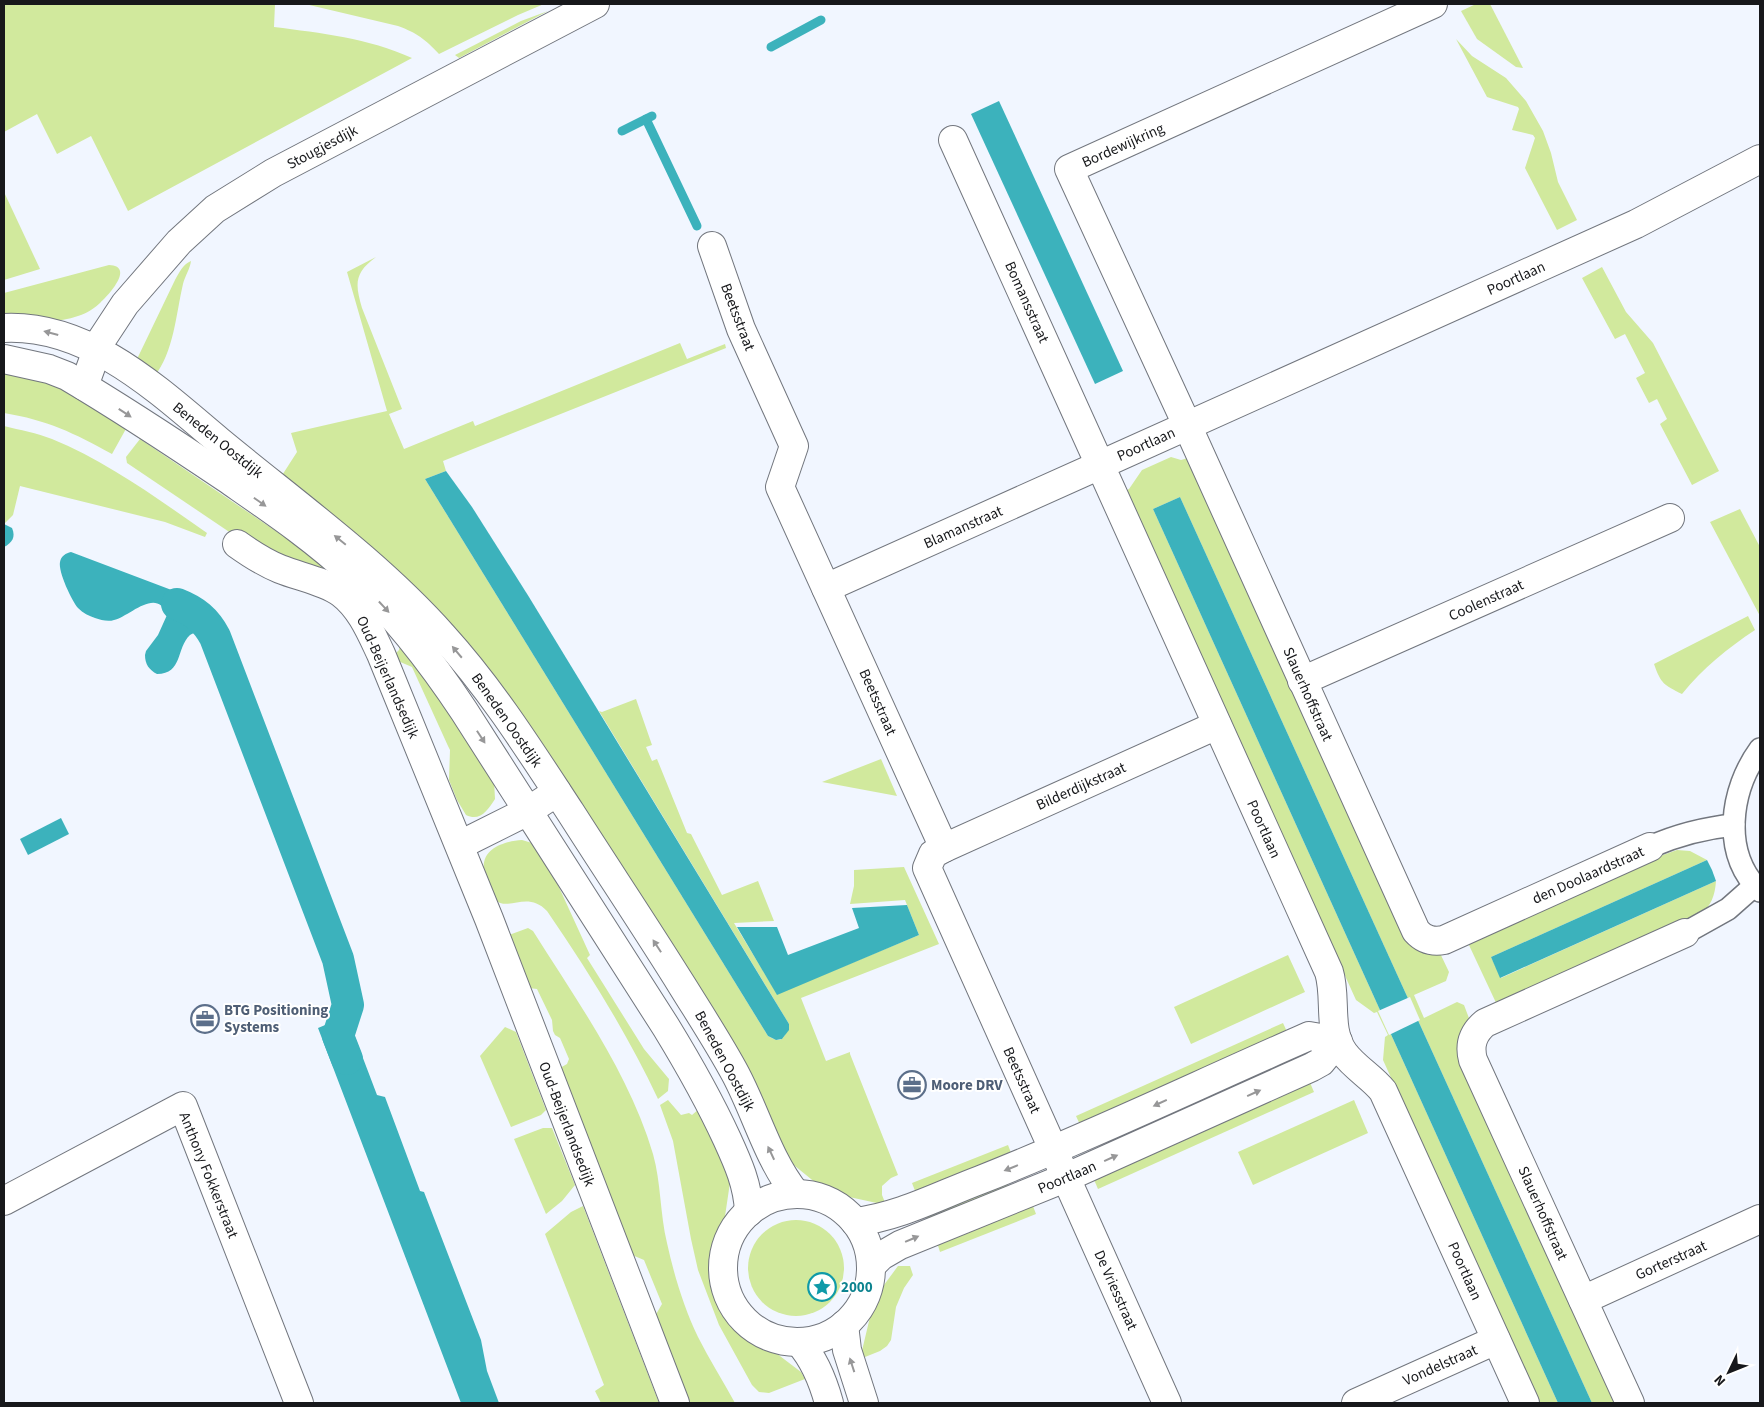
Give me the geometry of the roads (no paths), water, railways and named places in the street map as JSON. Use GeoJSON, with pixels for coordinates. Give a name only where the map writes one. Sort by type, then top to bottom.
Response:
{"type":"FeatureCollection","features":[{"type":"Feature","properties":{"kind":"street","name":"Stougjesdijk"},"geometry":{"type":"LineString","coordinates":[[84,386],[105,333],[126,304],[160,262],[191,229],[230,199],[273,173],[595,4]]}},
{"type":"Feature","properties":{"kind":"street","name":"Bordewijkring"},"geometry":{"type":"LineString","coordinates":[[1187,425],[1069,169],[1433,4]]}},
{"type":"Feature","properties":{"kind":"street","name":"Bomansstraat"},"geometry":{"type":"LineString","coordinates":[[953,140],[1100,465]]}},
{"type":"Feature","properties":{"kind":"street","name":"Poortlaan"},"geometry":{"type":"LineString","coordinates":[[1525,1403],[1383,1091],[1344,1053],[1338,1041],[1334,1026],[1333,990],[1329,972],[1100,465],[1636,224],[1760,159]]}},
{"type":"Feature","properties":{"kind":"street","name":"Beetsstraat"},"geometry":{"type":"LineString","coordinates":[[712,246],[741,329],[794,446],[780,487],[944,848],[932,854],[927,868],[1065,1178]]}},
{"type":"Feature","properties":{"kind":"street"},"geometry":{"type":"LineString","coordinates":[[4,328],[24,328],[54,334],[97,350]]}},
{"type":"Feature","properties":{"kind":"street","name":"Beneden Oostdijk"},"geometry":{"type":"LineString","coordinates":[[97,350],[131,371],[182,410],[370,565],[417,608],[444,637],[484,686],[557,792],[711,1032],[737,1076],[779,1171],[796,1194]]}},
{"type":"Feature","properties":{"kind":"street"},"geometry":{"type":"LineString","coordinates":[[4,359],[49,368],[84,386]]}},
{"type":"Feature","properties":{"kind":"street","name":"Beneden Oostdijk"},"geometry":{"type":"LineString","coordinates":[[84,386],[252,496],[311,539],[352,574],[392,615],[420,648],[447,686],[528,811],[697,1078],[743,1176],[748,1198],[748,1212]]}},
{"type":"Feature","properties":{"kind":"street","name":"Slauerhoffstraat"},"geometry":{"type":"LineString","coordinates":[[1187,425],[1414,928],[1422,937],[1432,941],[1448,938]]}},
{"type":"Feature","properties":{"kind":"street","name":"Blamanstraat"},"geometry":{"type":"LineString","coordinates":[[826,588],[1100,465]]}},
{"type":"Feature","properties":{"kind":"street","name":"Coolenstraat"},"geometry":{"type":"LineString","coordinates":[[1302,681],[1670,518]]}},
{"type":"Feature","properties":{"kind":"street","name":"Oud-Beijerlandsedijk"},"geometry":{"type":"LineString","coordinates":[[237,544],[270,564],[341,593],[360,613],[381,654],[460,845],[675,1403]]}},
{"type":"Feature","properties":{"kind":"street","name":"Bilderdijkstraat"},"geometry":{"type":"LineString","coordinates":[[944,848],[1217,725]]}},
{"type":"Feature","properties":{"kind":"street"},"geometry":{"type":"LineString","coordinates":[[1684,933],[1728,909],[1757,888],[1746,874],[1738,859],[1734,826],[1737,800],[1752,760],[1760,749]]}},
{"type":"Feature","properties":{"kind":"street"},"geometry":{"type":"LineString","coordinates":[[460,845],[528,811],[557,792]]}},
{"type":"Feature","properties":{"kind":"street","name":"den Doolaardstraat"},"geometry":{"type":"LineString","coordinates":[[1448,938],[1669,839],[1705,829],[1734,826]]}},
{"type":"Feature","properties":{"kind":"street","name":"Slauerhoffstraat"},"geometry":{"type":"LineString","coordinates":[[1630,1403],[1473,1060],[1471,1043],[1478,1030],[1485,1023],[1684,933]]}},
{"type":"Feature","properties":{"kind":"street","name":"Poortlaan"},"geometry":{"type":"LineString","coordinates":[[855,1222],[890,1216],[1102,1130],[1309,1036],[1338,1041]]}},
{"type":"Feature","properties":{"kind":"street","name":"Poortlaan"},"geometry":{"type":"LineString","coordinates":[[871,1266],[882,1256],[900,1245],[1065,1178],[1321,1062],[1338,1041]]}},
{"type":"Feature","properties":{"kind":"street","name":"Anthony Fokkerstraat"},"geometry":{"type":"LineString","coordinates":[[4,1201],[183,1106],[299,1403]]}},
{"type":"Feature","properties":{"kind":"street","name":"De Vriesstraat"},"geometry":{"type":"LineString","coordinates":[[1065,1178],[1167,1403]]}},
{"type":"Feature","properties":{"kind":"street"},"geometry":{"type":"LineString","coordinates":[[796,1194],[806,1194],[825,1199],[842,1209],[855,1222],[868,1247],[871,1266],[870,1283],[865,1299],[856,1313],[844,1325],[826,1336],[815,1340],[799,1342],[780,1340],[754,1328],[740,1315],[730,1299],[724,1281],[725,1252],[736,1226],[748,1212],[759,1204],[777,1197],[796,1194]]}},
{"type":"Feature","properties":{"kind":"street","name":"Gorterstraat"},"geometry":{"type":"LineString","coordinates":[[1582,1300],[1760,1219]]}},
{"type":"Feature","properties":{"kind":"street"},"geometry":{"type":"LineString","coordinates":[[844,1325],[847,1350],[864,1403]]}},
{"type":"Feature","properties":{"kind":"street","name":"Vondelstraat"},"geometry":{"type":"LineString","coordinates":[[1356,1403],[1496,1340]]}},
{"type":"Feature","properties":{"kind":"street"},"geometry":{"type":"LineString","coordinates":[[799,1342],[808,1352],[814,1363],[829,1403]]}},
{"type":"Feature","properties":{"kind":"water"},"geometry":{"type":"Polygon","coordinates":[[[999,101],[1123,371],[1095,384],[971,114],[999,101]]]}},
{"type":"Feature","properties":{"kind":"water"},"geometry":{"type":"Polygon","coordinates":[[[446,471],[472,507],[529,597],[789,1024],[789,1030],[782,1039],[776,1040],[768,1036],[425,479],[446,471]]]}},
{"type":"Feature","properties":{"kind":"water"},"geometry":{"type":"Polygon","coordinates":[[[1180,497],[1592,1403],[1558,1403],[1153,509],[1180,497]]]}},
{"type":"Feature","properties":{"kind":"water"},"geometry":{"type":"Polygon","coordinates":[[[4,524],[12,528],[14,534],[11,542],[4,547],[4,524]]]}},
{"type":"Feature","properties":{"kind":"water"},"geometry":{"type":"Polygon","coordinates":[[[71,552],[198,600],[208,609],[217,630],[190,635],[171,670],[157,674],[148,666],[145,655],[158,635],[167,615],[162,607],[157,603],[150,603],[120,618],[109,621],[86,614],[75,604],[61,572],[61,558],[71,552]]]}},
{"type":"Feature","properties":{"kind":"water"},"geometry":{"type":"Polygon","coordinates":[[[61,818],[69,834],[28,855],[20,839],[61,818]]]}},
{"type":"Feature","properties":{"kind":"water"},"geometry":{"type":"Polygon","coordinates":[[[1707,860],[1716,881],[1500,978],[1491,957],[1707,860]]]}},
{"type":"Feature","properties":{"kind":"water"},"geometry":{"type":"Polygon","coordinates":[[[907,905],[919,935],[777,995],[737,927],[777,927],[788,955],[859,928],[852,908],[907,905]]]}},
{"type":"Feature","properties":{"kind":"water"},"geometry":{"type":"Polygon","coordinates":[[[347,1016],[377,1095],[385,1097],[420,1191],[424,1192],[481,1340],[487,1371],[499,1403],[461,1403],[318,1028],[347,1016]]]}},
{"type":"Feature","properties":{"kind":"waterway"},"geometry":{"type":"LineString","coordinates":[[771,47],[821,20]]}},
{"type":"Feature","properties":{"kind":"waterway"},"geometry":{"type":"LineString","coordinates":[[622,131],[652,116]]}},
{"type":"Feature","properties":{"kind":"waterway"},"geometry":{"type":"LineString","coordinates":[[646,119],[697,226]]}},
{"type":"Feature","properties":{"kind":"waterway"},"geometry":{"type":"LineString","coordinates":[[177,604],[199,617],[215,637],[338,959],[348,1005],[338,1036],[347,1059]]}},
{"type":"Feature","properties":{"kind":"place","name":"BTG Positioning Systems"},"geometry":{"type":"Point","coordinates":[205,1019]}},
{"type":"Feature","properties":{"kind":"place","name":"Moore DRV"},"geometry":{"type":"Point","coordinates":[912,1085]}},
{"type":"Feature","properties":{"kind":"place","name":"2000"},"geometry":{"type":"Point","coordinates":[822,1287]}}]}
